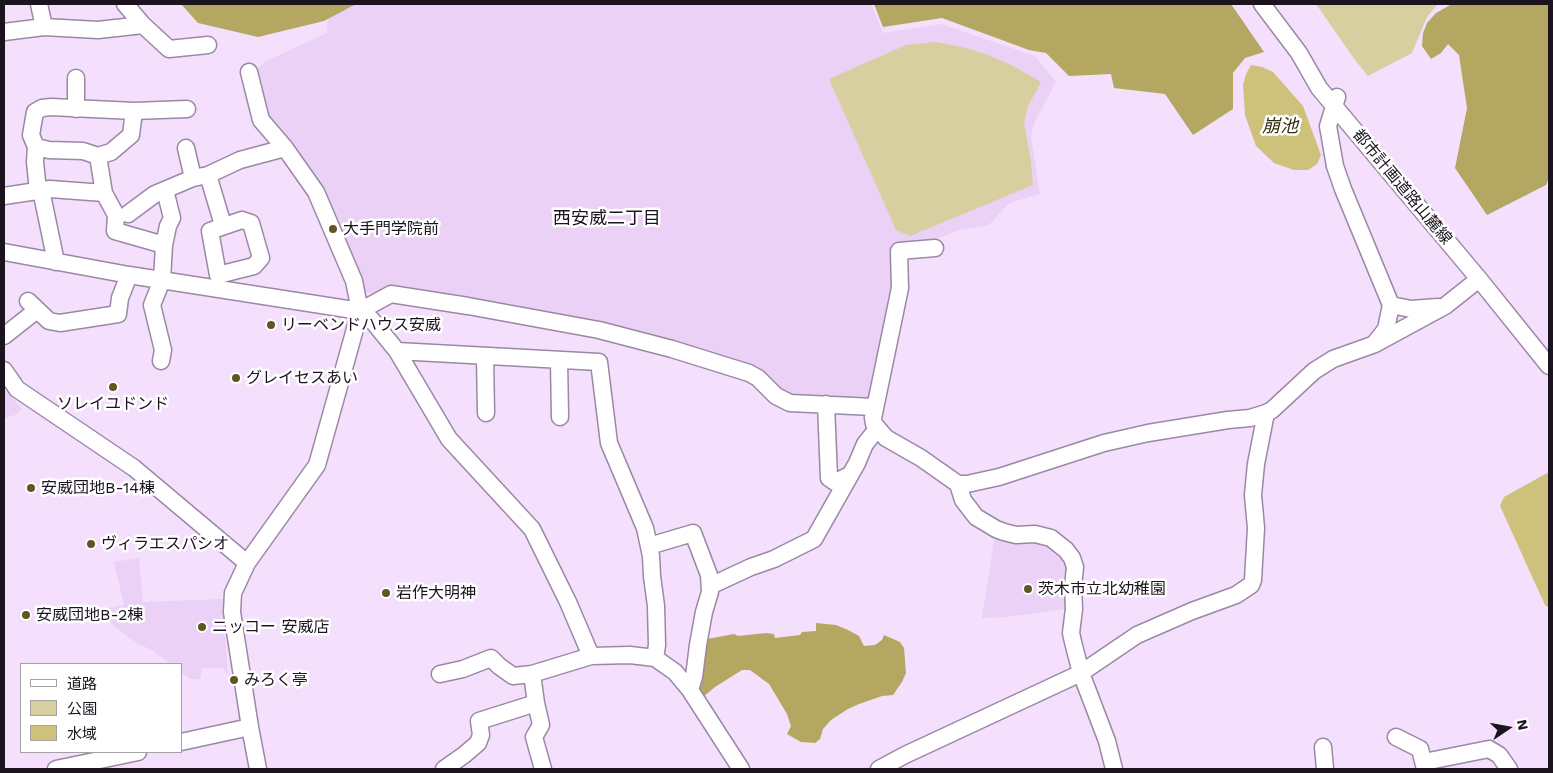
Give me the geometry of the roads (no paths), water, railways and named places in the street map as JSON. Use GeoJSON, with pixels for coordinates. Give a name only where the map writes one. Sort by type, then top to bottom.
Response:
{"type":"FeatureCollection","features":[{"type":"Feature","properties":{"kind":"street"},"geometry":{"type":"LineString","coordinates":[[39,4],[44,27]]}},
{"type":"Feature","properties":{"kind":"street"},"geometry":{"type":"LineString","coordinates":[[125,4],[143,25],[169,49],[208,45]]}},
{"type":"Feature","properties":{"kind":"street","name":"都市計画道路山麓線"},"geometry":{"type":"LineString","coordinates":[[1262,4],[1299,53],[1319,88],[1336,99],[1549,366]]}},
{"type":"Feature","properties":{"kind":"street"},"geometry":{"type":"LineString","coordinates":[[4,32],[44,27],[98,30],[143,25]]}},
{"type":"Feature","properties":{"kind":"street"},"geometry":{"type":"LineString","coordinates":[[249,72],[261,120],[285,148],[316,192],[354,281],[360,311],[317,465],[247,563],[233,593],[232,612],[258,769]]}},
{"type":"Feature","properties":{"kind":"street"},"geometry":{"type":"LineString","coordinates":[[76,78],[76,108]]}},
{"type":"Feature","properties":{"kind":"street"},"geometry":{"type":"LineString","coordinates":[[1336,99],[1328,126],[1335,166],[1391,305],[1386,329],[1375,344]]}},
{"type":"Feature","properties":{"kind":"street"},"geometry":{"type":"LineString","coordinates":[[56,262],[40,191],[35,162],[36,147],[31,135],[35,112],[42,108],[51,107],[134,111],[187,109]]}},
{"type":"Feature","properties":{"kind":"street"},"geometry":{"type":"LineString","coordinates":[[36,147],[40,150],[83,151],[98,156],[111,152],[131,134],[134,111]]}},
{"type":"Feature","properties":{"kind":"street"},"geometry":{"type":"LineString","coordinates":[[186,148],[223,225]]}},
{"type":"Feature","properties":{"kind":"street"},"geometry":{"type":"LineString","coordinates":[[128,214],[154,194],[240,160],[285,148]]}},
{"type":"Feature","properties":{"kind":"street"},"geometry":{"type":"LineString","coordinates":[[98,156],[104,193],[116,215],[115,231],[164,246]]}},
{"type":"Feature","properties":{"kind":"street"},"geometry":{"type":"LineString","coordinates":[[4,196],[50,189],[104,193]]}},
{"type":"Feature","properties":{"kind":"street"},"geometry":{"type":"LineString","coordinates":[[161,362],[163,350],[152,305],[162,280],[164,246],[168,226],[172,218],[166,190]]}},
{"type":"Feature","properties":{"kind":"street"},"geometry":{"type":"LineString","coordinates":[[935,248],[899,251],[900,288],[873,418],[877,429],[886,438],[921,458],[958,484],[967,484],[999,477],[1104,443],[1184,427],[1266,414],[1314,371],[1333,359],[1375,344],[1445,306],[1479,279]]}},
{"type":"Feature","properties":{"kind":"street"},"geometry":{"type":"LineString","coordinates":[[4,252],[129,275],[360,311],[371,319],[397,351],[448,438],[532,529],[568,602],[591,656]]}},
{"type":"Feature","properties":{"kind":"street"},"geometry":{"type":"LineString","coordinates":[[4,336],[32,305],[50,322],[60,323],[118,314],[120,298],[129,275]]}},
{"type":"Feature","properties":{"kind":"street"},"geometry":{"type":"LineString","coordinates":[[360,311],[391,294],[599,330],[672,348],[749,373],[758,378],[776,396],[786,402],[794,404],[874,407]]}},
{"type":"Feature","properties":{"kind":"street"},"geometry":{"type":"LineString","coordinates":[[1391,305],[1411,309],[1445,306]]}},
{"type":"Feature","properties":{"kind":"street"},"geometry":{"type":"LineString","coordinates":[[397,351],[599,362],[609,443],[645,528],[649,546],[656,606],[657,646],[655,658]]}},
{"type":"Feature","properties":{"kind":"street"},"geometry":{"type":"LineString","coordinates":[[484,356],[486,413]]}},
{"type":"Feature","properties":{"kind":"street"},"geometry":{"type":"LineString","coordinates":[[559,360],[560,417]]}},
{"type":"Feature","properties":{"kind":"street"},"geometry":{"type":"LineString","coordinates":[[4,370],[17,389],[134,468],[247,563]]}},
{"type":"Feature","properties":{"kind":"street"},"geometry":{"type":"LineString","coordinates":[[826,404],[829,478],[835,482],[848,476]]}},
{"type":"Feature","properties":{"kind":"street"},"geometry":{"type":"LineString","coordinates":[[879,769],[1003,708],[1082,673],[1137,635],[1192,611],[1236,595],[1251,585],[1254,580],[1256,528],[1253,495],[1256,464],[1266,414]]}},
{"type":"Feature","properties":{"kind":"street"},"geometry":{"type":"LineString","coordinates":[[710,586],[751,567],[774,559],[814,539],[857,463],[865,444],[877,429]]}},
{"type":"Feature","properties":{"kind":"street"},"geometry":{"type":"LineString","coordinates":[[958,484],[963,500],[976,517],[1004,532],[1016,535],[1035,534],[1051,538],[1066,550],[1072,558],[1075,567],[1073,587],[1074,609],[1071,633],[1082,673],[1107,741],[1114,769]]}},
{"type":"Feature","properties":{"kind":"street"},"geometry":{"type":"LineString","coordinates":[[649,546],[694,533],[709,575],[710,592],[704,612],[694,677],[690,690]]}},
{"type":"Feature","properties":{"kind":"street"},"geometry":{"type":"LineString","coordinates":[[440,674],[463,669],[491,658],[513,676],[532,674],[591,656],[655,658],[675,672],[690,690],[741,769]]}},
{"type":"Feature","properties":{"kind":"street"},"geometry":{"type":"LineString","coordinates":[[532,674],[541,725],[534,737],[542,769]]}},
{"type":"Feature","properties":{"kind":"street"},"geometry":{"type":"LineString","coordinates":[[444,769],[478,743],[481,735],[479,721],[536,703]]}},
{"type":"Feature","properties":{"kind":"street"},"geometry":{"type":"LineString","coordinates":[[182,742],[250,727]]}},
{"type":"Feature","properties":{"kind":"street"},"geometry":{"type":"LineString","coordinates":[[1396,737],[1420,749],[1424,766],[1489,749],[1499,756],[1509,769]]}},
{"type":"Feature","properties":{"kind":"street"},"geometry":{"type":"LineString","coordinates":[[1323,747],[1325,769]]}},
{"type":"Feature","properties":{"kind":"street"},"geometry":{"type":"LineString","coordinates":[[56,769],[116,763],[136,753]]}},
{"type":"Feature","properties":{"kind":"water","name":"崩池"},"geometry":{"type":"Polygon","coordinates":[[[1251,65],[1273,72],[1303,106],[1321,155],[1317,164],[1308,170],[1294,170],[1274,163],[1256,146],[1245,115],[1243,85],[1251,65]]]}},
{"type":"Feature","properties":{"kind":"water"},"geometry":{"type":"Polygon","coordinates":[[[1549,472],[1549,608],[1545,605],[1500,506],[1504,497],[1549,472]]]}},
{"type":"Feature","properties":{"kind":"place","name":"大手門学院前"},"geometry":{"type":"Point","coordinates":[333,229]}},
{"type":"Feature","properties":{"kind":"place","name":"リーベンドハウス安威"},"geometry":{"type":"Point","coordinates":[271,325]}},
{"type":"Feature","properties":{"kind":"place","name":"グレイセスあい"},"geometry":{"type":"Point","coordinates":[236,378]}},
{"type":"Feature","properties":{"kind":"place","name":"ソレイユドンド"},"geometry":{"type":"Point","coordinates":[113,387]}},
{"type":"Feature","properties":{"kind":"place","name":"安威団地B-14棟"},"geometry":{"type":"Point","coordinates":[31,488]}},
{"type":"Feature","properties":{"kind":"place","name":"ヴィラエスパシオ"},"geometry":{"type":"Point","coordinates":[91,544]}},
{"type":"Feature","properties":{"kind":"place","name":"茨木市立北幼稚園"},"geometry":{"type":"Point","coordinates":[1028,589]}},
{"type":"Feature","properties":{"kind":"place","name":"岩作大明神"},"geometry":{"type":"Point","coordinates":[386,593]}},
{"type":"Feature","properties":{"kind":"place","name":"安威団地B-2棟"},"geometry":{"type":"Point","coordinates":[26,615]}},
{"type":"Feature","properties":{"kind":"place","name":"ニッコー 安威店"},"geometry":{"type":"Point","coordinates":[202,627]}},
{"type":"Feature","properties":{"kind":"place","name":"みろく亭"},"geometry":{"type":"Point","coordinates":[234,680]}},
{"type":"Feature","properties":{"kind":"district","name":"西安威二丁目"},"geometry":{"type":"Point","coordinates":[607,219]}}]}
